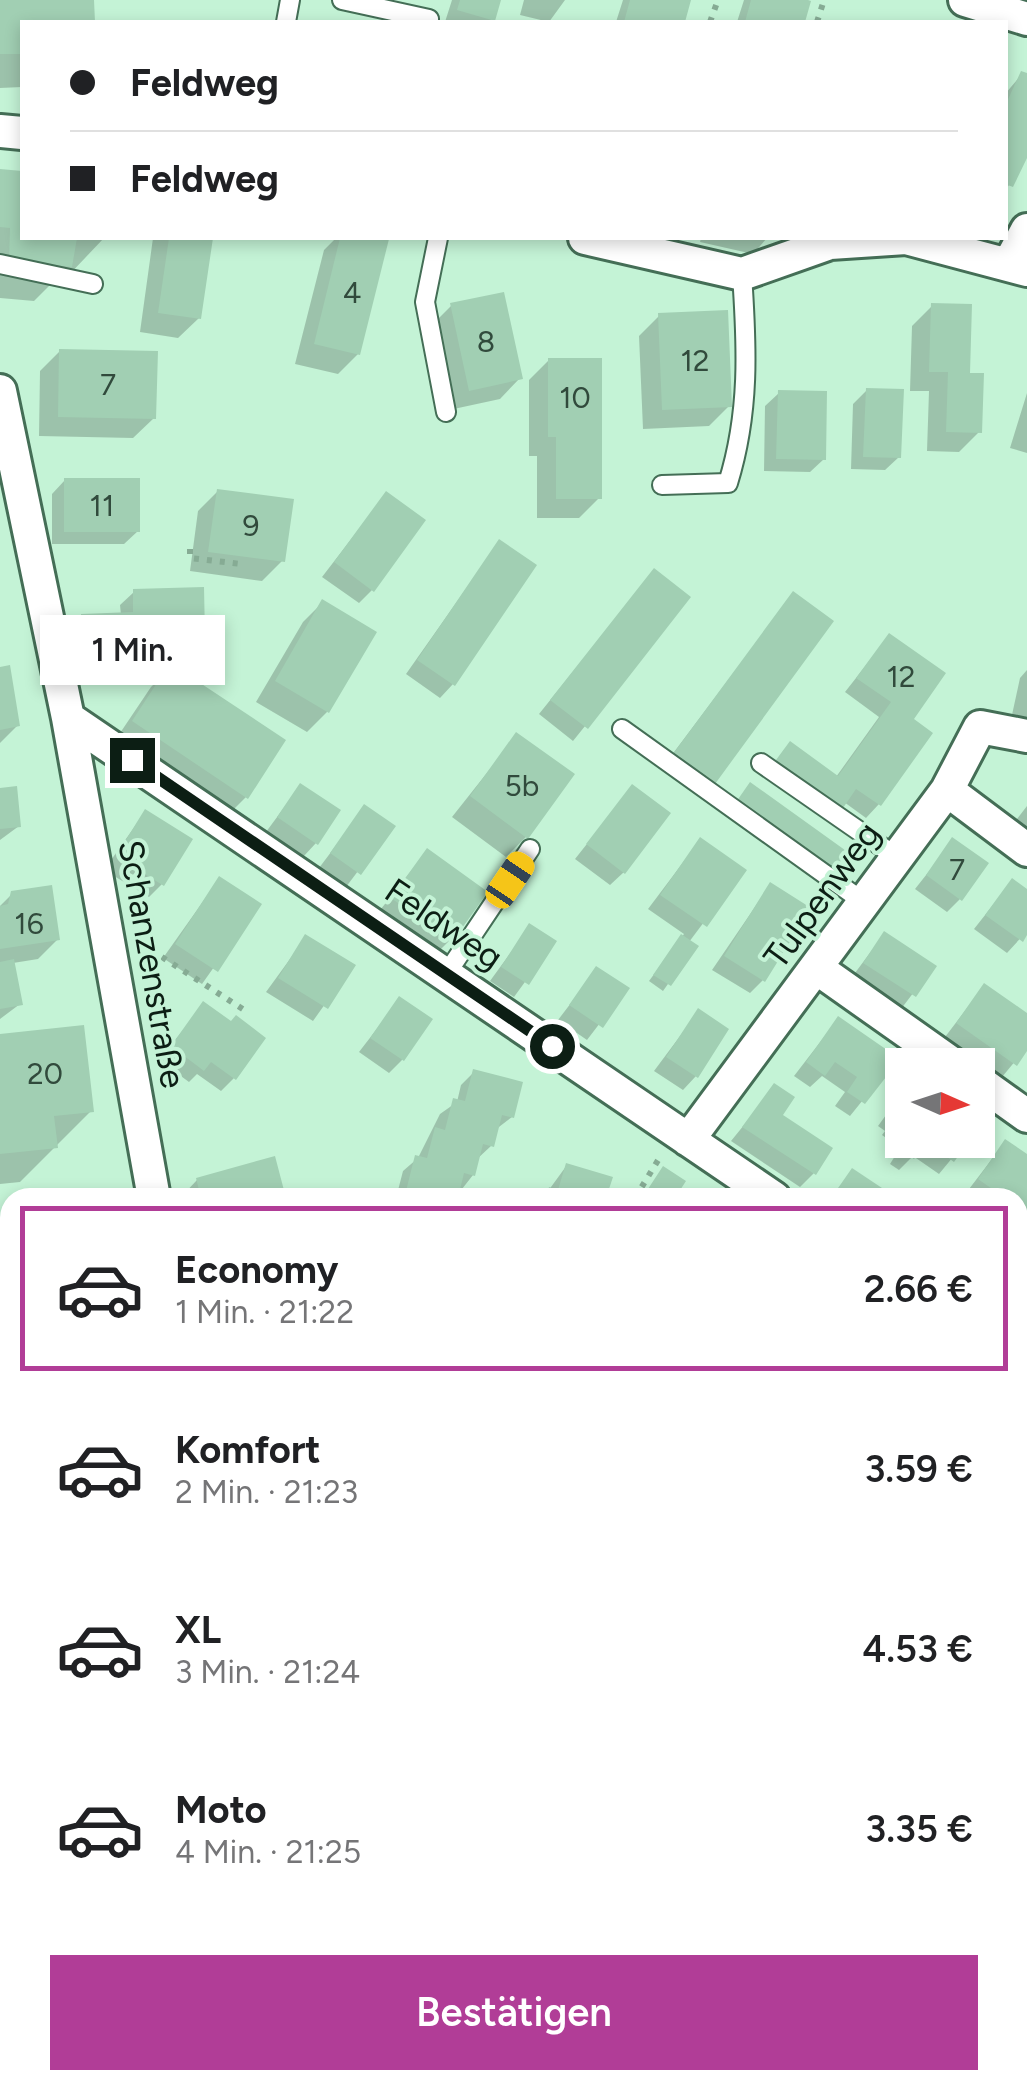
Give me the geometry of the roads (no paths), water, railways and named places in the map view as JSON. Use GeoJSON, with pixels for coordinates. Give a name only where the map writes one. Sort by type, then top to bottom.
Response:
{"type":"FeatureCollection","features":[{"type":"Feature","properties":{"kind":"street"},"geometry":{"type":"LineString","coordinates":[[965,0],[1027,19]]}},
{"type":"Feature","properties":{"kind":"street"},"geometry":{"type":"LineString","coordinates":[[914,240],[1018,267],[1027,230]]}},
{"type":"Feature","properties":{"kind":"street"},"geometry":{"type":"LineString","coordinates":[[594,240],[742,274],[830,243],[876,240]]}},
{"type":"Feature","properties":{"kind":"street","name":"Schanzenstraße"},"geometry":{"type":"LineString","coordinates":[[0,391],[68,718],[152,1188]]}},
{"type":"Feature","properties":{"kind":"street","name":"Feldweg"},"geometry":{"type":"LineString","coordinates":[[68,718],[759,1188]]}},
{"type":"Feature","properties":{"kind":"street","name":"Tulpenweg"},"geometry":{"type":"LineString","coordinates":[[681,1134],[818,969],[947,790],[980,727],[1027,736]]}},
{"type":"Feature","properties":{"kind":"street"},"geometry":{"type":"LineString","coordinates":[[947,790],[1027,850]]}},
{"type":"Feature","properties":{"kind":"street"},"geometry":{"type":"LineString","coordinates":[[818,969],[930,1048]]}},
{"type":"Feature","properties":{"kind":"street"},"geometry":{"type":"LineString","coordinates":[[995,1094],[1027,1116]]}},
{"type":"Feature","properties":{"kind":"lane"},"geometry":{"type":"LineString","coordinates":[[342,0],[429,20]]}},
{"type":"Feature","properties":{"kind":"lane"},"geometry":{"type":"LineString","coordinates":[[438,240],[425,302],[446,412]]}},
{"type":"Feature","properties":{"kind":"lane"},"geometry":{"type":"LineString","coordinates":[[0,264],[93,284]]}},
{"type":"Feature","properties":{"kind":"lane"},"geometry":{"type":"LineString","coordinates":[[662,485],[728,483],[741,441],[749,373],[742,274]]}},
{"type":"Feature","properties":{"kind":"lane"},"geometry":{"type":"LineString","coordinates":[[622,729],[865,904]]}},
{"type":"Feature","properties":{"kind":"lane"},"geometry":{"type":"LineString","coordinates":[[762,763],[898,858]]}},
{"type":"Feature","properties":{"kind":"lane"},"geometry":{"type":"LineString","coordinates":[[447,973],[530,849]]}}]}
